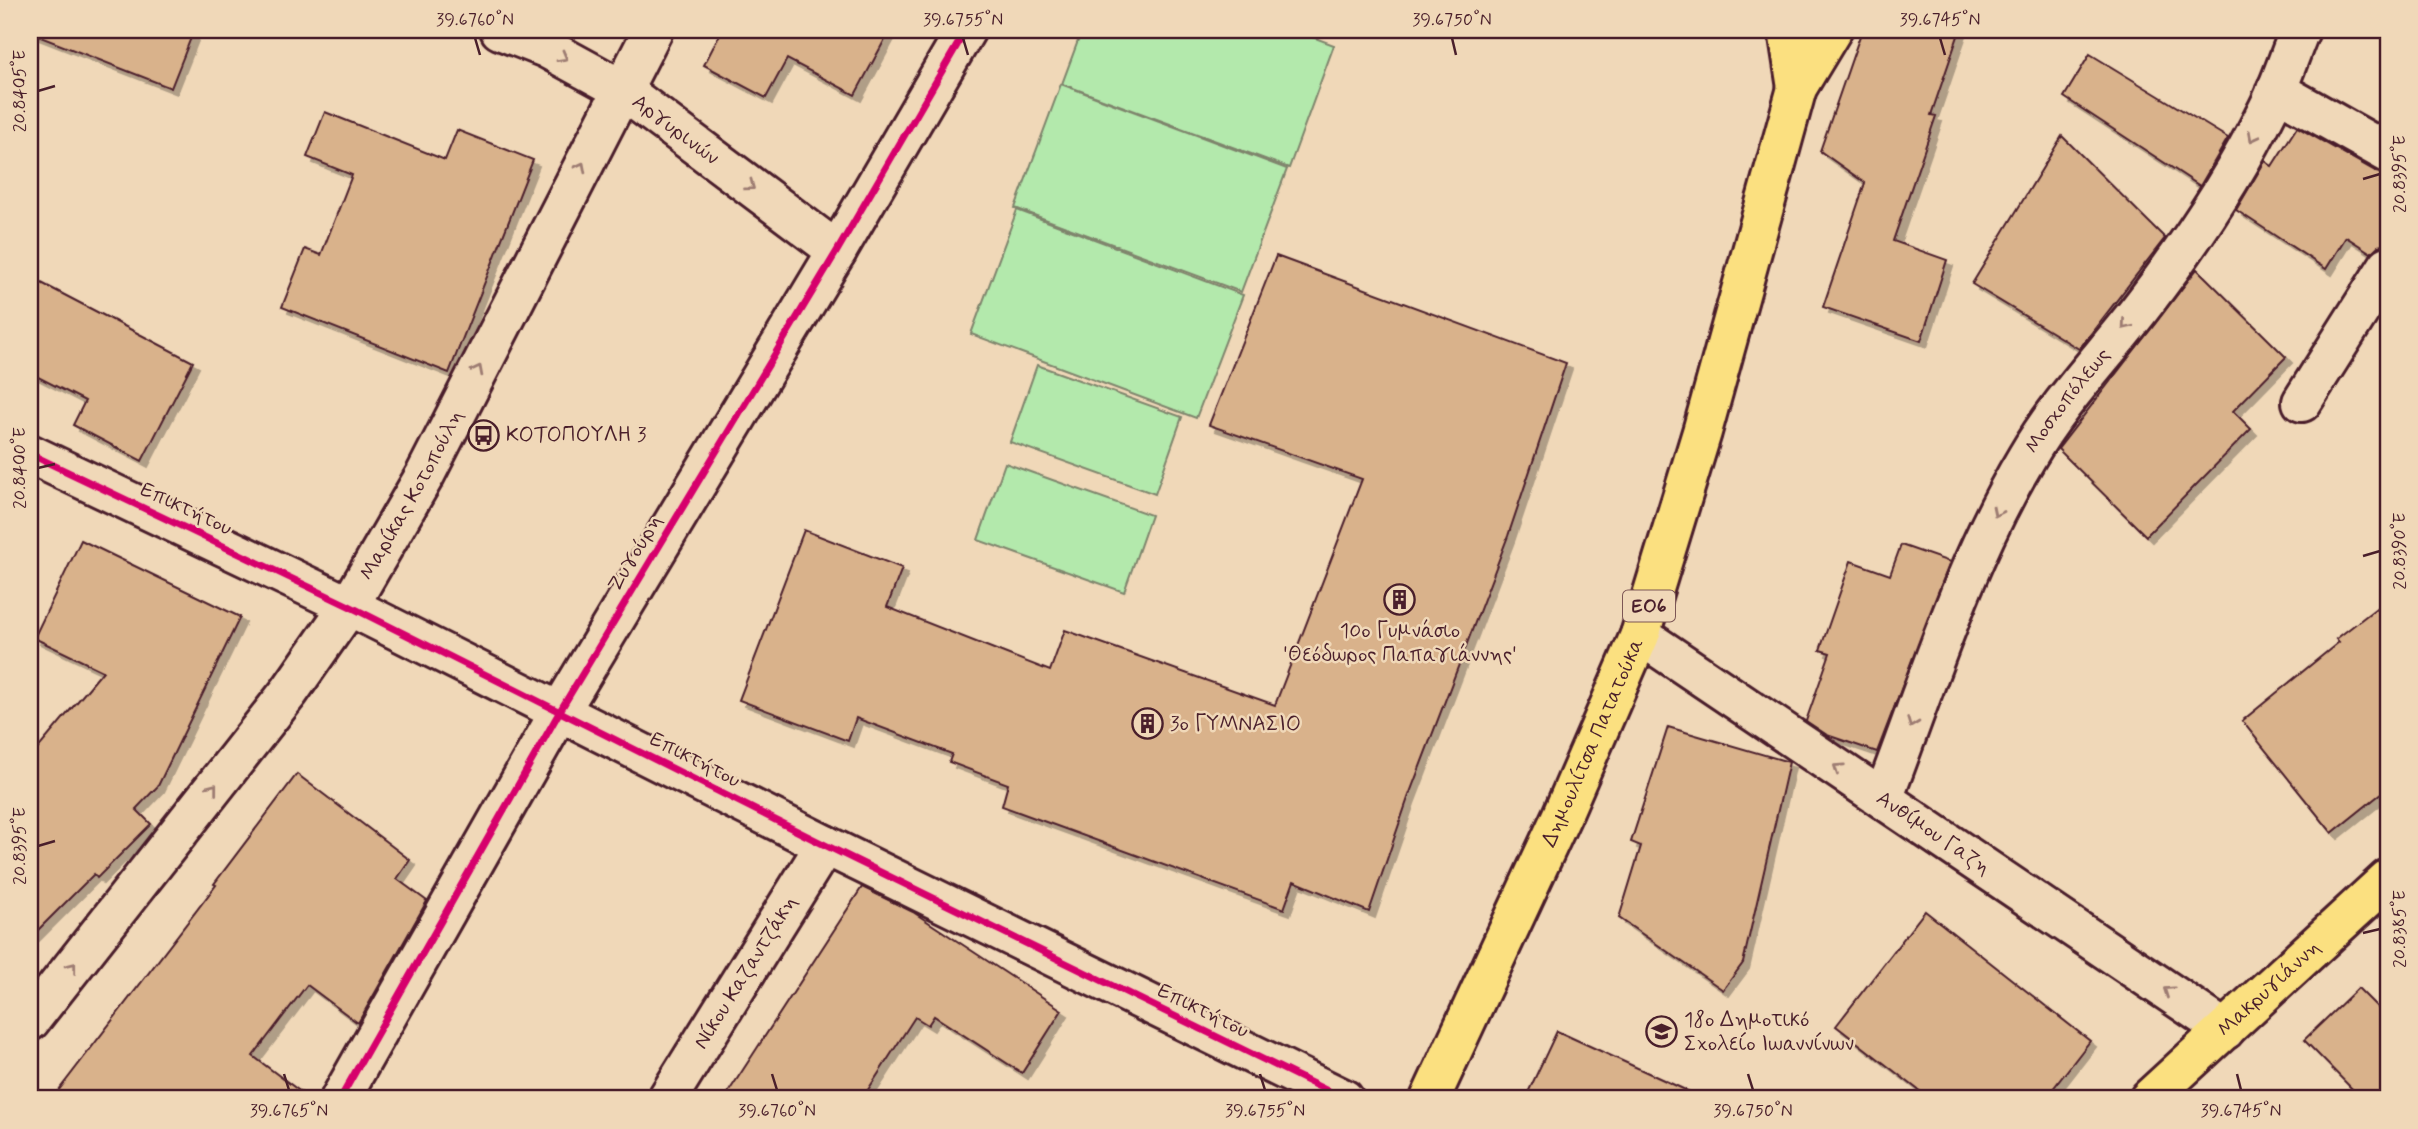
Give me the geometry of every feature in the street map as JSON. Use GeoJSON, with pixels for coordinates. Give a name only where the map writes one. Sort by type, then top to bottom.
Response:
{"type":"FeatureCollection","features":[{"type":"Feature","properties":{"kind":"main road","name":"Δημουλίτσα Πατατούκα"},"geometry":{"type":"LineString","coordinates":[[1787,30],[1797,88]]}},
{"type":"Feature","properties":{"kind":"main road","name":"Δημουλίτσα Πατατούκα"},"geometry":{"type":"LineString","coordinates":[[1430,1099],[1562,815],[1640,635],[1702,432],[1797,88],[1832,30]]}},
{"type":"Feature","properties":{"kind":"main road","name":"Μακρυγιάννη"},"geometry":{"type":"LineString","coordinates":[[2149,1099],[2387,882]]}},
{"type":"Feature","properties":{"kind":"street","name":"Αργυρινών"},"geometry":{"type":"LineString","coordinates":[[500,30],[547,48],[621,89],[837,251]]}},
{"type":"Feature","properties":{"kind":"street","name":"Μαρίκας Κοτοπούλη"},"geometry":{"type":"LineString","coordinates":[[30,1021],[289,692],[349,606],[425,475],[653,30]]}},
{"type":"Feature","properties":{"kind":"street","name":"Ζυγούρη"},"geometry":{"type":"LineString","coordinates":[[340,1099],[560,711],[837,251],[966,30]]}},
{"type":"Feature","properties":{"kind":"street","name":"Μοσχοπόλεως"},"geometry":{"type":"LineString","coordinates":[[1883,799],[1962,590],[1996,513],[2028,455],[2078,383],[2146,302],[2237,169],[2276,90],[2300,30]]}},
{"type":"Feature","properties":{"kind":"street"},"geometry":{"type":"LineString","coordinates":[[2276,90],[2388,153]]}},
{"type":"Feature","properties":{"kind":"street"},"geometry":{"type":"LineString","coordinates":[[2302,402],[2388,266]]}},
{"type":"Feature","properties":{"kind":"street","name":"Επικτήτου"},"geometry":{"type":"LineString","coordinates":[[30,454],[349,606],[825,845],[1344,1099]]}},
{"type":"Feature","properties":{"kind":"street","name":"Ανθίμου Γαζη"},"geometry":{"type":"LineString","coordinates":[[1640,635],[2225,1030]]}},
{"type":"Feature","properties":{"kind":"street","name":"Νίκου Καζαντζάκη"},"geometry":{"type":"LineString","coordinates":[[667,1099],[825,845]]}},
{"type":"Feature","properties":{"kind":"green space"},"geometry":{"type":"Polygon","coordinates":[[[1082,30],[1294,30],[1334,45],[1289,168],[1062,84],[1082,30]]]}},
{"type":"Feature","properties":{"kind":"green space"},"geometry":{"type":"Polygon","coordinates":[[[1061,84],[1287,169],[1241,292],[1015,208],[1061,84]]]}},
{"type":"Feature","properties":{"kind":"green space"},"geometry":{"type":"Polygon","coordinates":[[[1017,210],[1243,295],[1196,418],[971,334],[1017,210]]]}},
{"type":"Feature","properties":{"kind":"green space"},"geometry":{"type":"Polygon","coordinates":[[[1037,365],[1182,417],[1155,494],[1010,442],[1037,365]]]}},
{"type":"Feature","properties":{"kind":"green space"},"geometry":{"type":"Polygon","coordinates":[[[1005,463],[1151,515],[1124,592],[978,540],[1005,463]]]}},
{"type":"Feature","properties":{"kind":"building"},"geometry":{"type":"Polygon","coordinates":[[[31,30],[194,30],[171,88],[30,33],[31,30]]]}},
{"type":"Feature","properties":{"kind":"building"},"geometry":{"type":"Polygon","coordinates":[[[722,30],[890,30],[855,95],[787,59],[766,98],[704,65],[722,30]]]}},
{"type":"Feature","properties":{"kind":"building"},"geometry":{"type":"Polygon","coordinates":[[[1862,30],[1960,30],[1931,115],[1936,116],[1893,241],[1947,260],[1921,341],[1823,307],[1865,183],[1820,151],[1862,30]]]}},
{"type":"Feature","properties":{"kind":"building"},"geometry":{"type":"Polygon","coordinates":[[[2090,54],[2228,138],[2200,186],[2064,97],[2090,54]]]}},
{"type":"Feature","properties":{"kind":"building"},"geometry":{"type":"Polygon","coordinates":[[[325,112],[445,160],[457,130],[533,160],[449,373],[282,307],[305,249],[321,255],[352,175],[307,157],[325,112]]]}},
{"type":"Feature","properties":{"kind":"building"},"geometry":{"type":"Polygon","coordinates":[[[2297,127],[2377,172],[2388,175],[2388,244],[2378,246],[2371,253],[2346,237],[2326,269],[2236,210],[2265,161],[2272,166],[2297,127]]]}},
{"type":"Feature","properties":{"kind":"building"},"geometry":{"type":"Polygon","coordinates":[[[2062,136],[2165,238],[2079,349],[1972,284],[2062,136]]]}},
{"type":"Feature","properties":{"kind":"building"},"geometry":{"type":"Polygon","coordinates":[[[1276,256],[1566,363],[1508,536],[1408,798],[1369,912],[1294,881],[1284,909],[1002,806],[1008,784],[949,762],[952,754],[856,718],[848,741],[739,700],[804,530],[902,568],[887,607],[1050,671],[1065,630],[1275,705],[1362,479],[1209,425],[1276,256]]]}},
{"type":"Feature","properties":{"kind":"building"},"geometry":{"type":"Polygon","coordinates":[[[2197,269],[2286,357],[2233,411],[2251,429],[2146,536],[2058,449],[2197,269]]]}},
{"type":"Feature","properties":{"kind":"building"},"geometry":{"type":"Polygon","coordinates":[[[30,277],[193,362],[142,461],[73,425],[85,401],[30,373],[30,277]]]}},
{"type":"Feature","properties":{"kind":"building"},"geometry":{"type":"Polygon","coordinates":[[[81,540],[240,617],[158,786],[136,809],[151,824],[97,878],[94,874],[30,938],[30,758],[103,671],[34,638],[81,540]]]}},
{"type":"Feature","properties":{"kind":"building"},"geometry":{"type":"Polygon","coordinates":[[[1901,545],[1950,562],[1877,752],[1827,735],[1806,721],[1830,653],[1820,650],[1851,561],[1890,575],[1901,545]]]}},
{"type":"Feature","properties":{"kind":"building"},"geometry":{"type":"Polygon","coordinates":[[[2388,599],[2388,788],[2332,833],[2242,721],[2339,642],[2336,639],[2388,599]]]}},
{"type":"Feature","properties":{"kind":"building"},"geometry":{"type":"Polygon","coordinates":[[[1668,727],[1789,762],[1743,963],[1723,990],[1619,918],[1641,846],[1631,842],[1668,727]]]}},
{"type":"Feature","properties":{"kind":"building"},"geometry":{"type":"Polygon","coordinates":[[[297,774],[410,860],[397,879],[427,901],[358,1023],[307,985],[253,1056],[310,1099],[52,1099],[216,885],[214,884],[297,774]]]}},
{"type":"Feature","properties":{"kind":"building"},"geometry":{"type":"Polygon","coordinates":[[[862,887],[913,912],[1062,1010],[1022,1073],[934,1016],[928,1025],[915,1017],[862,1099],[724,1099],[862,887]]]}},
{"type":"Feature","properties":{"kind":"building"},"geometry":{"type":"Polygon","coordinates":[[[1925,911],[2090,1041],[2045,1099],[1930,1099],[1836,1026],[1925,911]]]}},
{"type":"Feature","properties":{"kind":"building"},"geometry":{"type":"Polygon","coordinates":[[[2358,988],[2388,1018],[2388,1099],[2362,1099],[2304,1040],[2358,988]]]}},
{"type":"Feature","properties":{"kind":"building"},"geometry":{"type":"Polygon","coordinates":[[[1557,1031],[1705,1099],[1525,1099],[1557,1031]]]}},
{"type":"Feature","properties":{"kind":"cycle path"},"geometry":{"type":"LineString","coordinates":[[340,1099],[560,711],[837,251],[966,30]]}},
{"type":"Feature","properties":{"kind":"cycle path"},"geometry":{"type":"LineString","coordinates":[[30,454],[349,606],[825,845],[1344,1099]]}},
{"type":"Feature","properties":{"kind":"place","name":"ΚΟΤΟΠΟΥΛΗ 3"},"geometry":{"type":"Point","coordinates":[483,435]}},
{"type":"Feature","properties":{"kind":"place","name":"10ο Γυμνάσιο 'Θεόδωρος Παπαγιάννης'"},"geometry":{"type":"Point","coordinates":[1400,599]}},
{"type":"Feature","properties":{"kind":"place","name":"3ο ΓΥΜΝΑΣΙΟ"},"geometry":{"type":"Point","coordinates":[1147,724]}},
{"type":"Feature","properties":{"kind":"place","name":"18ο Δημοτικό Σχολείο Ιωαννίνων"},"geometry":{"type":"Point","coordinates":[1661,1032]}}]}
